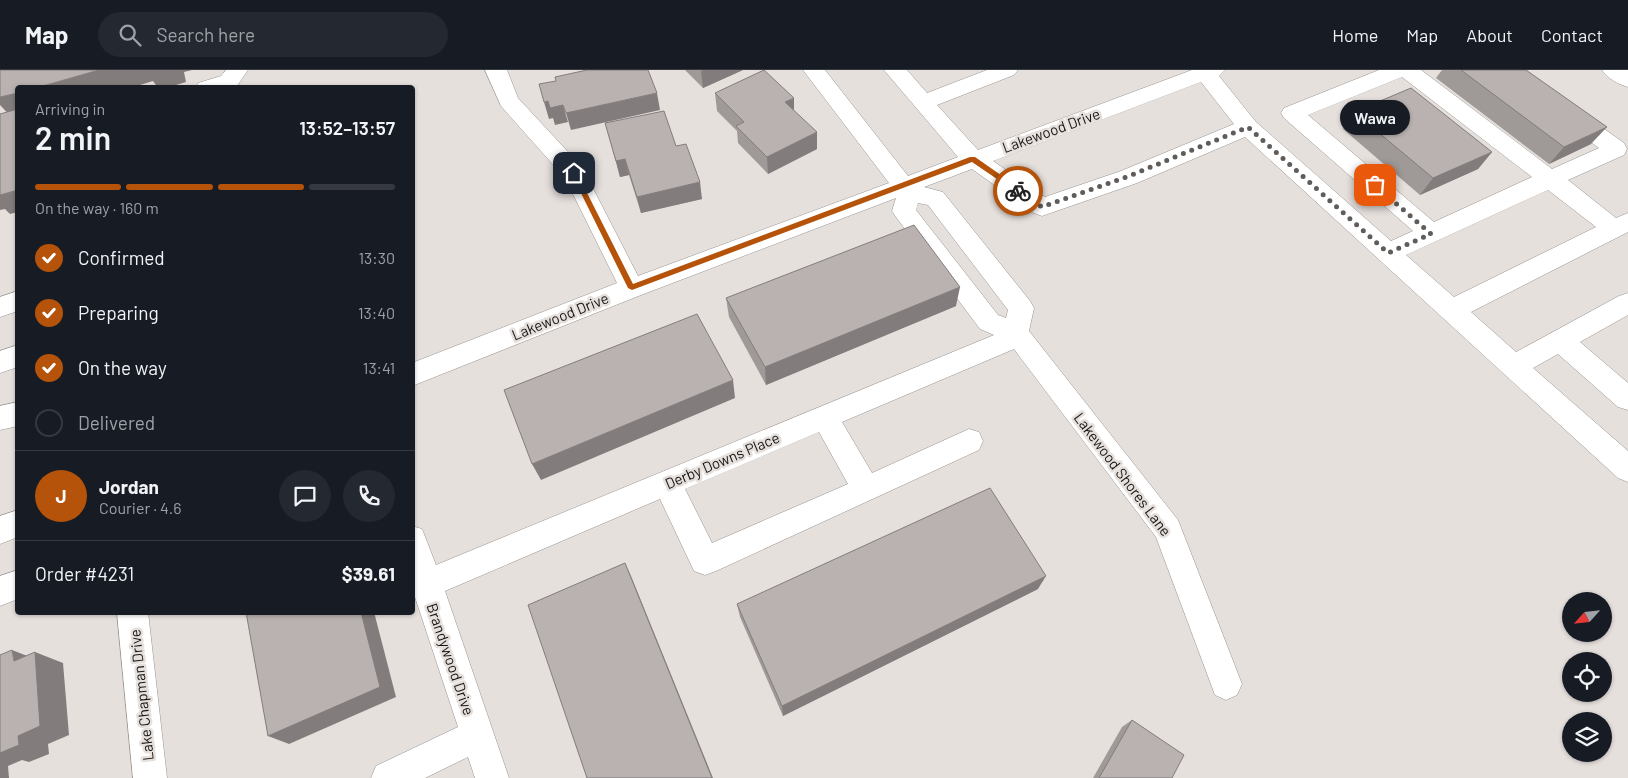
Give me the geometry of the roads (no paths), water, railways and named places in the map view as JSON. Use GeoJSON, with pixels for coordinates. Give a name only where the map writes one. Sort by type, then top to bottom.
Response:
{"type":"FeatureCollection","features":[{"type":"Feature","properties":{"kind":"main road"},"geometry":{"type":"LineString","coordinates":[[216,85],[230,81],[237,70]]}},
{"type":"Feature","properties":{"kind":"main road"},"geometry":{"type":"LineString","coordinates":[[496,70],[509,101],[574,173],[632,288]]}},
{"type":"Feature","properties":{"kind":"main road"},"geometry":{"type":"LineString","coordinates":[[814,70],[906,189],[934,198],[1021,308],[1017,335],[989,322],[904,211],[906,189]]}},
{"type":"Feature","properties":{"kind":"main road"},"geometry":{"type":"LineString","coordinates":[[894,70],[972,159],[1042,207],[1129,176],[1248,127]]}},
{"type":"Feature","properties":{"kind":"main road"},"geometry":{"type":"LineString","coordinates":[[923,102],[1007,70]]}},
{"type":"Feature","properties":{"kind":"main road"},"geometry":{"type":"LineString","coordinates":[[1399,70],[1292,113],[1431,234]]}},
{"type":"Feature","properties":{"kind":"main road"},"geometry":{"type":"LineString","coordinates":[[1407,70],[1550,179],[1623,227]]}},
{"type":"Feature","properties":{"kind":"main road"},"geometry":{"type":"LineString","coordinates":[[1388,253],[1616,149],[1507,70]]}},
{"type":"Feature","properties":{"kind":"main road"},"geometry":{"type":"LineString","coordinates":[[1612,70],[1628,80]]}},
{"type":"Feature","properties":{"kind":"main road"},"geometry":{"type":"LineString","coordinates":[[1208,71],[1248,127],[1628,470]]}},
{"type":"Feature","properties":{"kind":"main road","name":"Lakewood Drive"},"geometry":{"type":"LineString","coordinates":[[415,373],[632,288],[906,189],[972,159],[1208,71]]}},
{"type":"Feature","properties":{"kind":"main road"},"geometry":{"type":"LineString","coordinates":[[1451,310],[1623,227]]}},
{"type":"Feature","properties":{"kind":"main road"},"geometry":{"type":"LineString","coordinates":[[0,307],[15,302]]}},
{"type":"Feature","properties":{"kind":"main road"},"geometry":{"type":"LineString","coordinates":[[1513,366],[1628,303]]}},
{"type":"Feature","properties":{"kind":"main road","name":"Derby Downs Place"},"geometry":{"type":"LineString","coordinates":[[426,584],[1017,335]]}},
{"type":"Feature","properties":{"kind":"main road","name":"Lakewood Shores Lane"},"geometry":{"type":"LineString","coordinates":[[1017,335],[1168,530],[1226,684]]}},
{"type":"Feature","properties":{"kind":"main road"},"geometry":{"type":"LineString","coordinates":[[1560,340],[1628,399]]}},
{"type":"Feature","properties":{"kind":"main road"},"geometry":{"type":"LineString","coordinates":[[0,362],[15,357]]}},
{"type":"Feature","properties":{"kind":"main road"},"geometry":{"type":"LineString","coordinates":[[0,418],[15,415]]}},
{"type":"Feature","properties":{"kind":"main road"},"geometry":{"type":"LineString","coordinates":[[825,417],[866,489]]}},
{"type":"Feature","properties":{"kind":"main road"},"geometry":{"type":"LineString","coordinates":[[667,483],[705,561],[969,441]]}},
{"type":"Feature","properties":{"kind":"main road"},"geometry":{"type":"LineString","coordinates":[[0,530],[15,525]]}},
{"type":"Feature","properties":{"kind":"main road","name":"Brandywood Drive"},"geometry":{"type":"LineString","coordinates":[[415,549],[492,778]]}},
{"type":"Feature","properties":{"kind":"main road"},"geometry":{"type":"LineString","coordinates":[[0,592],[15,585]]}},
{"type":"Feature","properties":{"kind":"main road","name":"Lake Chapman Drive"},"geometry":{"type":"LineString","coordinates":[[132,615],[150,778]]}},
{"type":"Feature","properties":{"kind":"main road"},"geometry":{"type":"LineString","coordinates":[[388,778],[477,735]]}},
{"type":"Feature","properties":{"kind":"place","name":"Wawa"},"geometry":{"type":"Point","coordinates":[1375,185]}}]}
